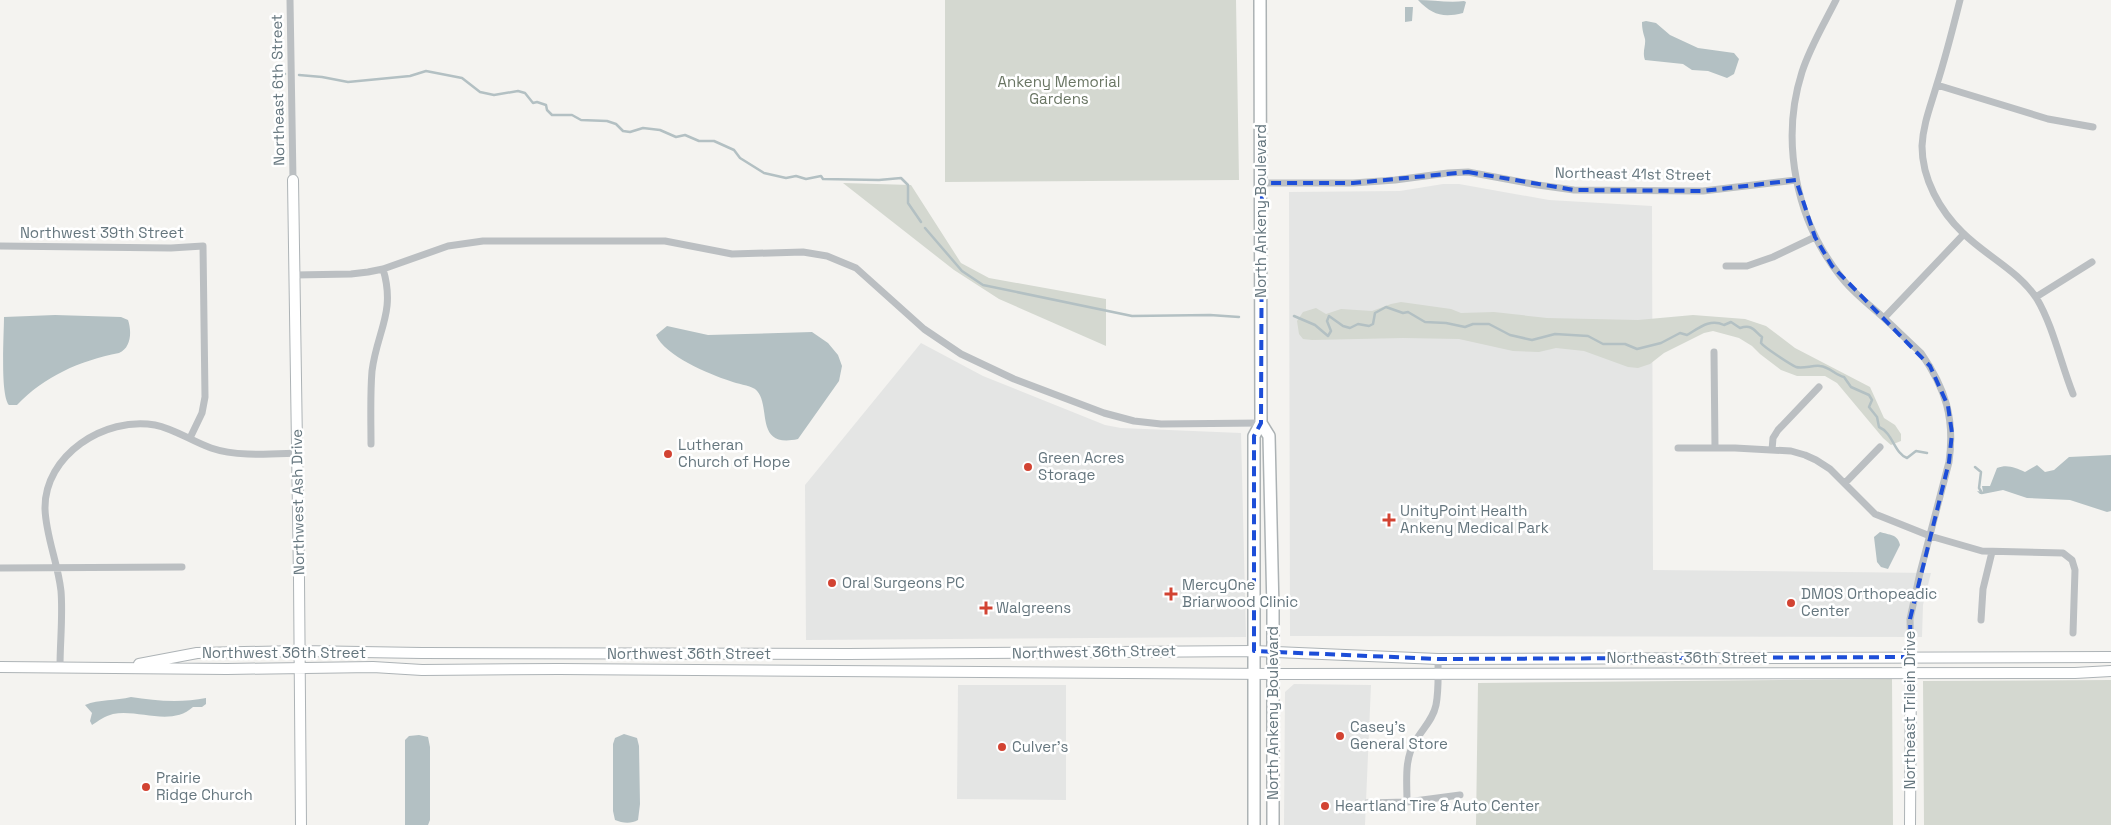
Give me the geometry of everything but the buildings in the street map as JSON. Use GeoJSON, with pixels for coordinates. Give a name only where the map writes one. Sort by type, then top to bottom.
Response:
{"type":"FeatureCollection","features":[{"type":"Feature","properties":{"kind":"main road","name":"North Ankeny Boulevard"},"geometry":{"type":"LineString","coordinates":[[1254,825],[1264,674],[1254,436],[1261,423],[1262,183],[1260,0]]}},
{"type":"Feature","properties":{"kind":"main road","name":"Northwest Ash Drive"},"geometry":{"type":"LineString","coordinates":[[293,180],[298,453],[300,825]]}},
{"type":"Feature","properties":{"kind":"main road","name":"North Ankeny Boulevard"},"geometry":{"type":"LineString","coordinates":[[1261,423],[1269,436],[1264,674],[1273,825]]}},
{"type":"Feature","properties":{"kind":"main road","name":"Northwest 36th Street"},"geometry":{"type":"LineString","coordinates":[[116,668],[197,653],[300,651],[867,654],[1264,651]]}},
{"type":"Feature","properties":{"kind":"main road","name":"Northeast 36th Street"},"geometry":{"type":"LineString","coordinates":[[1264,651],[1438,658],[2111,657]]}},
{"type":"Feature","properties":{"kind":"main road","name":"Northeast Trilein Drive"},"geometry":{"type":"LineString","coordinates":[[1910,825],[1911,657]]}},
{"type":"Feature","properties":{"kind":"main road","name":"Northwest 36th Street"},"geometry":{"type":"LineString","coordinates":[[0,667],[227,670],[373,667],[422,670],[559,669],[1264,674]]}},
{"type":"Feature","properties":{"kind":"main road","name":"Northeast 36th Street"},"geometry":{"type":"LineString","coordinates":[[1264,674],[1438,672],[2075,673],[2111,671]]}},
{"type":"Feature","properties":{"kind":"street","name":"Northeast 6th Street"},"geometry":{"type":"LineString","coordinates":[[290,0],[293,180]]}},
{"type":"Feature","properties":{"kind":"street","name":"Northeast Trilein Drive"},"geometry":{"type":"LineString","coordinates":[[1836,0],[1811,48],[1799,84],[1793,124],[1796,180],[1804,213],[1815,237],[1842,279],[1920,353],[1941,388],[1948,406],[1951,444],[1949,462],[1910,619],[1911,657]]}},
{"type":"Feature","properties":{"kind":"street"},"geometry":{"type":"LineString","coordinates":[[1960,0],[1925,124],[1922,146],[1929,184],[1941,205],[1964,234],[2014,274],[2036,297],[2073,394]]}},
{"type":"Feature","properties":{"kind":"street"},"geometry":{"type":"LineString","coordinates":[[1937,85],[2048,119],[2093,127]]}},
{"type":"Feature","properties":{"kind":"street","name":"Northeast 41st Street"},"geometry":{"type":"LineString","coordinates":[[1262,183],[1353,183],[1468,172],[1538,186],[1574,190],[1703,191],[1796,180]]}},
{"type":"Feature","properties":{"kind":"street"},"geometry":{"type":"LineString","coordinates":[[1884,318],[1964,234]]}},
{"type":"Feature","properties":{"kind":"street"},"geometry":{"type":"LineString","coordinates":[[1726,266],[1747,266],[1773,257],[1815,237]]}},
{"type":"Feature","properties":{"kind":"street"},"geometry":{"type":"LineString","coordinates":[[295,275],[352,274],[383,269],[448,246],[483,241],[665,241],[732,254],[803,252],[819,255],[856,268],[924,330],[961,354],[1014,379],[1104,413],[1134,421],[1161,424],[1261,423]]}},
{"type":"Feature","properties":{"kind":"street","name":"Northwest 39th Street"},"geometry":{"type":"LineString","coordinates":[[0,246],[171,248],[203,246],[205,397],[202,413],[190,438]]}},
{"type":"Feature","properties":{"kind":"street"},"geometry":{"type":"LineString","coordinates":[[2036,297],[2092,262]]}},
{"type":"Feature","properties":{"kind":"street"},"geometry":{"type":"LineString","coordinates":[[371,444],[373,369],[384,330],[388,299],[383,269]]}},
{"type":"Feature","properties":{"kind":"street"},"geometry":{"type":"LineString","coordinates":[[1714,352],[1715,446]]}},
{"type":"Feature","properties":{"kind":"street"},"geometry":{"type":"LineString","coordinates":[[1772,450],[1774,438],[1778,430],[1819,387]]}},
{"type":"Feature","properties":{"kind":"street"},"geometry":{"type":"LineString","coordinates":[[60,667],[61,592],[45,508],[51,479],[61,462],[81,443],[101,431],[129,424],[153,425],[170,429],[208,447],[227,452],[298,453]]}},
{"type":"Feature","properties":{"kind":"street"},"geometry":{"type":"LineString","coordinates":[[1678,448],[1715,446],[1791,452],[1816,460],[1845,483],[1875,514],[1930,536],[1968,548],[1992,552],[2058,552],[2072,560],[2075,570],[2073,633]]}},
{"type":"Feature","properties":{"kind":"street"},"geometry":{"type":"LineString","coordinates":[[1845,483],[1880,448]]}},
{"type":"Feature","properties":{"kind":"street"},"geometry":{"type":"LineString","coordinates":[[1981,620],[1983,589],[1992,552]]}},
{"type":"Feature","properties":{"kind":"street"},"geometry":{"type":"LineString","coordinates":[[0,568],[182,567]]}},
{"type":"Feature","properties":{"kind":"street"},"geometry":{"type":"LineString","coordinates":[[1406,802],[1407,762],[1414,742],[1433,716],[1436,705],[1438,658]]}},
{"type":"Feature","properties":{"kind":"street"},"geometry":{"type":"LineString","coordinates":[[1367,803],[1406,802],[1460,794]]}},
{"type":"Feature","properties":{"kind":"highlighted area"},"geometry":{"type":"Polygon","coordinates":[[[1468,172],[1574,190],[1703,191],[1796,180],[1815,237],[1832,266],[1930,366],[1948,406],[1952,433],[1949,462],[1910,619],[1911,657],[1438,659],[1254,651],[1254,436],[1261,423],[1262,183],[1353,183],[1468,172]]]}},
{"type":"Feature","properties":{"kind":"shaded area"},"geometry":{"type":"Polygon","coordinates":[[[1418,0],[1466,2],[1463,13],[1444,15],[1433,12],[1418,0]]]}},
{"type":"Feature","properties":{"kind":"shaded area"},"geometry":{"type":"Polygon","coordinates":[[[1405,7],[1413,7],[1412,21],[1405,22],[1405,7]]]}},
{"type":"Feature","properties":{"kind":"shaded area"},"geometry":{"type":"Polygon","coordinates":[[[1642,22],[1656,23],[1670,35],[1698,48],[1734,53],[1739,59],[1734,74],[1727,78],[1708,71],[1692,70],[1683,64],[1645,60],[1645,39],[1642,22]]]}},
{"type":"Feature","properties":{"kind":"shaded area"},"geometry":{"type":"Polygon","coordinates":[[[1443,184],[1459,184],[1549,200],[1652,206],[1653,570],[1931,573],[1923,605],[1922,637],[1290,636],[1289,192],[1400,191],[1443,184]]]}},
{"type":"Feature","properties":{"kind":"shaded area"},"geometry":{"type":"Polygon","coordinates":[[[55,315],[121,317],[128,320],[130,339],[123,351],[90,360],[64,371],[39,386],[17,405],[9,405],[6,399],[3,377],[4,317],[55,315]]]}},
{"type":"Feature","properties":{"kind":"shaded area"},"geometry":{"type":"Polygon","coordinates":[[[667,326],[708,335],[812,332],[828,343],[838,355],[842,366],[839,381],[798,439],[784,440],[774,437],[769,431],[763,404],[755,389],[711,374],[668,350],[656,335],[667,326]]]}},
{"type":"Feature","properties":{"kind":"shaded area"},"geometry":{"type":"Polygon","coordinates":[[[921,343],[983,376],[1105,425],[1121,428],[1241,433],[1246,637],[806,640],[805,485],[921,343]]]}},
{"type":"Feature","properties":{"kind":"shaded area"},"geometry":{"type":"Polygon","coordinates":[[[2111,455],[2111,511],[2107,512],[2070,500],[2027,498],[2003,490],[1983,494],[1977,491],[1983,492],[1982,486],[1990,486],[1997,468],[2005,466],[2025,472],[2037,465],[2045,472],[2054,470],[2069,457],[2111,455]]]}},
{"type":"Feature","properties":{"kind":"shaded area"},"geometry":{"type":"Polygon","coordinates":[[[1880,532],[1895,537],[1900,545],[1888,569],[1881,567],[1877,562],[1874,537],[1880,532]]]}},
{"type":"Feature","properties":{"kind":"shaded area"},"geometry":{"type":"Polygon","coordinates":[[[1294,684],[1371,685],[1365,825],[1284,825],[1285,692],[1294,684]]]}},
{"type":"Feature","properties":{"kind":"shaded area"},"geometry":{"type":"Polygon","coordinates":[[[958,685],[1066,685],[1066,800],[957,799],[958,685]]]}},
{"type":"Feature","properties":{"kind":"shaded area"},"geometry":{"type":"Polygon","coordinates":[[[131,697],[168,701],[188,701],[206,698],[206,704],[202,707],[193,707],[175,716],[113,714],[104,717],[92,725],[90,721],[92,713],[85,705],[131,697]]]}},
{"type":"Feature","properties":{"kind":"shaded area"},"geometry":{"type":"Polygon","coordinates":[[[624,734],[637,738],[639,746],[640,804],[638,820],[629,823],[615,820],[613,811],[613,744],[615,738],[624,734]]]}},
{"type":"Feature","properties":{"kind":"shaded area"},"geometry":{"type":"Polygon","coordinates":[[[419,735],[428,737],[430,747],[430,820],[428,825],[405,825],[405,740],[409,736],[419,735]]]}},
{"type":"Feature","properties":{"kind":"green space","name":"Ankeny Memorial Gardens"},"geometry":{"type":"Polygon","coordinates":[[[945,0],[1236,0],[1239,180],[945,182],[945,0]]]}},
{"type":"Feature","properties":{"kind":"green space"},"geometry":{"type":"Polygon","coordinates":[[[843,183],[911,185],[961,263],[989,278],[1106,299],[1106,346],[999,299],[954,270],[843,183]]]}},
{"type":"Feature","properties":{"kind":"green space"},"geometry":{"type":"Polygon","coordinates":[[[1401,302],[1451,309],[1461,313],[1494,312],[1547,318],[1638,320],[1693,315],[1745,319],[1766,326],[1795,348],[1870,387],[1884,418],[1895,425],[1901,434],[1901,441],[1891,445],[1883,438],[1837,383],[1825,376],[1797,376],[1781,370],[1752,346],[1739,338],[1713,331],[1704,333],[1664,353],[1650,364],[1638,368],[1628,367],[1584,351],[1556,348],[1539,352],[1513,351],[1459,339],[1312,340],[1303,339],[1299,334],[1297,321],[1303,312],[1316,308],[1326,314],[1341,309],[1372,311],[1401,302]]]}},
{"type":"Feature","properties":{"kind":"green space"},"geometry":{"type":"Polygon","coordinates":[[[1892,679],[1893,825],[1476,825],[1478,683],[1892,679]]]}},
{"type":"Feature","properties":{"kind":"green space"},"geometry":{"type":"Polygon","coordinates":[[[2111,680],[2111,825],[1924,825],[1923,681],[2111,680]]]}},
{"type":"Feature","properties":{"kind":"waterway"},"geometry":{"type":"LineString","coordinates":[[299,75],[348,82],[410,76],[426,71],[462,78],[480,92],[494,95],[518,91],[525,93],[533,103],[537,102],[546,105],[547,110],[552,115],[572,115],[581,120],[607,121],[616,124],[623,131],[630,132],[643,128],[660,130],[676,137],[685,135],[699,141],[714,141],[734,150],[740,158],[764,173],[786,178],[796,176],[806,179],[821,176],[823,179],[879,180],[901,178],[908,185],[908,203],[921,222]]}},
{"type":"Feature","properties":{"kind":"waterway"},"geometry":{"type":"LineString","coordinates":[[925,228],[962,271],[983,285],[1132,316],[1210,315],[1239,317]]}},
{"type":"Feature","properties":{"kind":"waterway"},"geometry":{"type":"LineString","coordinates":[[1294,316],[1315,325],[1328,336],[1331,331],[1327,321],[1329,316],[1343,326],[1350,328],[1358,324],[1369,326],[1373,324],[1375,313],[1386,307],[1403,313],[1408,312],[1425,322],[1446,323],[1465,327],[1473,324],[1489,324],[1510,335],[1532,340],[1555,334],[1588,336],[1603,344],[1625,344],[1637,349],[1661,343],[1680,333],[1687,335],[1709,323],[1724,325],[1731,322],[1740,328],[1748,327],[1753,329],[1762,337],[1761,343],[1763,345],[1796,367],[1824,367],[1844,377],[1851,387],[1869,395],[1872,400],[1869,407],[1877,417],[1879,427],[1884,430],[1899,452],[1907,458],[1916,451],[1927,453]]}},
{"type":"Feature","properties":{"kind":"waterway"},"geometry":{"type":"LineString","coordinates":[[1975,467],[1981,472],[1979,488],[1982,493]]}},
{"type":"Feature","properties":{"kind":"place","name":"Lutheran Church of Hope"},"geometry":{"type":"Point","coordinates":[668,454]}},
{"type":"Feature","properties":{"kind":"place","name":"Green Acres Storage"},"geometry":{"type":"Point","coordinates":[1028,467]}},
{"type":"Feature","properties":{"kind":"place","name":"UnityPoint Health Ankeny Medical Park"},"geometry":{"type":"Point","coordinates":[1389,520]}},
{"type":"Feature","properties":{"kind":"place","name":"Oral Surgeons PC"},"geometry":{"type":"Point","coordinates":[832,583]}},
{"type":"Feature","properties":{"kind":"place","name":"MercyOne Briarwood Clinic"},"geometry":{"type":"Point","coordinates":[1171,594]}},
{"type":"Feature","properties":{"kind":"place","name":"DMOS Orthopeadic Center"},"geometry":{"type":"Point","coordinates":[1791,603]}},
{"type":"Feature","properties":{"kind":"place","name":"Walgreens"},"geometry":{"type":"Point","coordinates":[986,608]}},
{"type":"Feature","properties":{"kind":"place","name":"Casey's General Store"},"geometry":{"type":"Point","coordinates":[1340,736]}},
{"type":"Feature","properties":{"kind":"place","name":"Culver's"},"geometry":{"type":"Point","coordinates":[1002,747]}},
{"type":"Feature","properties":{"kind":"place","name":"Prairie Ridge Church"},"geometry":{"type":"Point","coordinates":[146,787]}},
{"type":"Feature","properties":{"kind":"place","name":"Heartland Tire & Auto Center"},"geometry":{"type":"Point","coordinates":[1325,806]}}]}
